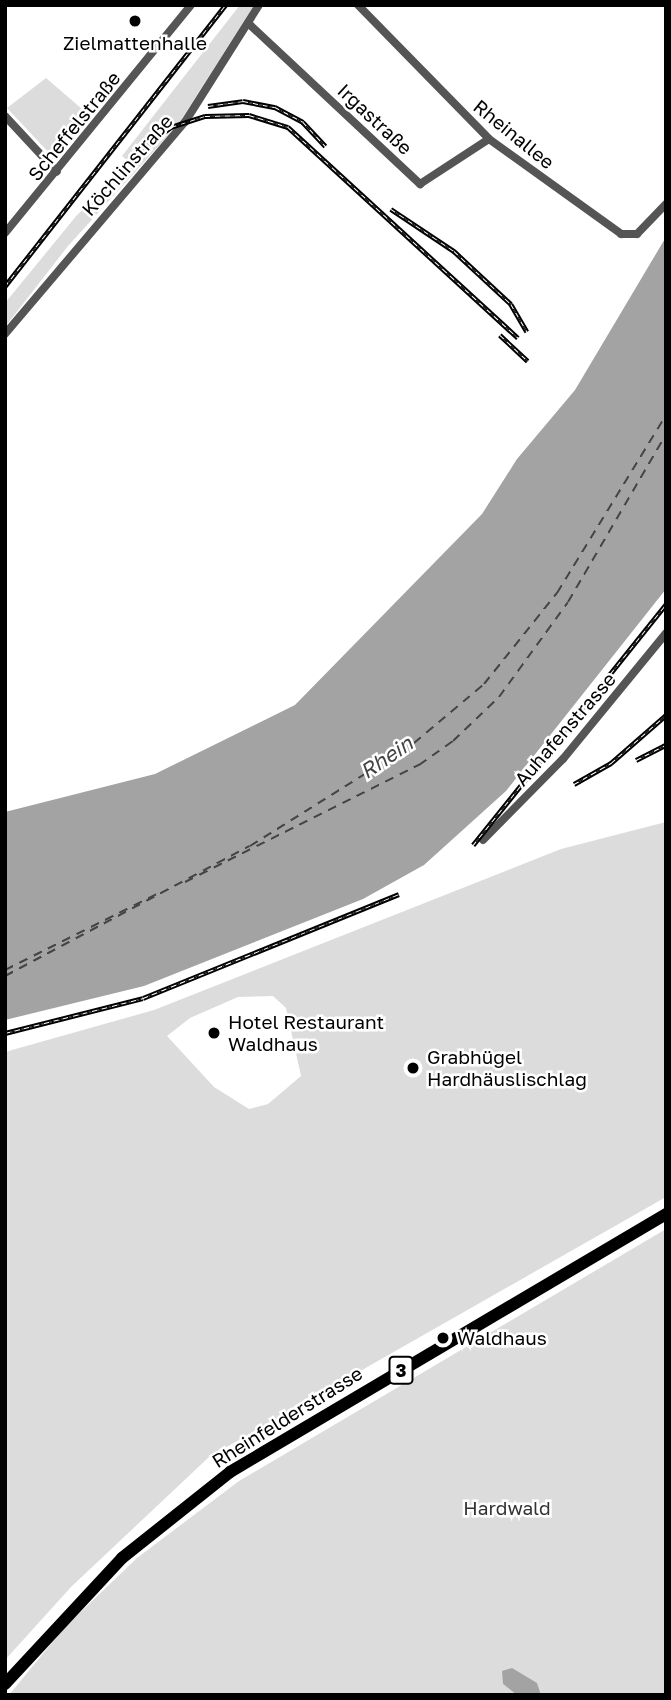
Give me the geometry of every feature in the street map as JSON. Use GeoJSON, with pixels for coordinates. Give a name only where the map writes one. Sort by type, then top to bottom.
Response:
{"type":"FeatureCollection","features":[{"type":"Feature","properties":{"kind":"main road","name":"Rheinfelderstrasse"},"geometry":{"type":"LineString","coordinates":[[5,1675],[112,1560],[224,1470],[666,1208]]}},
{"type":"Feature","properties":{"kind":"main road","name":"Rheinfelderstrasse"},"geometry":{"type":"LineString","coordinates":[[5,1684],[122,1558],[230,1472],[666,1214]]}},
{"type":"Feature","properties":{"kind":"street","name":"Scheffelstraße"},"geometry":{"type":"LineString","coordinates":[[5,233],[191,5]]}},
{"type":"Feature","properties":{"kind":"street","name":"Köchlinstraße"},"geometry":{"type":"LineString","coordinates":[[5,334],[180,128],[259,5]]}},
{"type":"Feature","properties":{"kind":"street","name":"Rheinallee"},"geometry":{"type":"LineString","coordinates":[[358,5],[489,139],[626,236],[637,234],[666,204]]}},
{"type":"Feature","properties":{"kind":"street","name":"Irgastraße"},"geometry":{"type":"LineString","coordinates":[[248,23],[420,184],[489,139]]}},
{"type":"Feature","properties":{"kind":"street"},"geometry":{"type":"LineString","coordinates":[[5,116],[57,172]]}},
{"type":"Feature","properties":{"kind":"street","name":"Auhafenstrasse"},"geometry":{"type":"LineString","coordinates":[[483,840],[563,759],[666,634]]}},
{"type":"Feature","properties":{"kind":"green space"},"geometry":{"type":"Polygon","coordinates":[[[240,5],[254,5],[179,123],[127,160],[122,156],[240,5]]]}},
{"type":"Feature","properties":{"kind":"green space"},"geometry":{"type":"Polygon","coordinates":[[[46,78],[89,115],[52,156],[7,108],[46,78]]]}},
{"type":"Feature","properties":{"kind":"green space"},"geometry":{"type":"Polygon","coordinates":[[[173,130],[68,246],[5,327],[5,303],[77,215],[173,130]]]}},
{"type":"Feature","properties":{"kind":"green space"},"geometry":{"type":"Polygon","coordinates":[[[666,822],[666,1197],[209,1457],[71,1587],[5,1660],[5,1052],[154,1010],[561,849],[666,822]],[[273,996],[238,997],[190,1018],[167,1036],[214,1087],[249,1109],[268,1104],[301,1076],[286,1008],[273,996]]]}},
{"type":"Feature","properties":{"kind":"green space","name":"Hardwald"},"geometry":{"type":"Polygon","coordinates":[[[666,1229],[666,1695],[541,1695],[512,1668],[503,1684],[517,1695],[9,1695],[64,1628],[137,1558],[239,1481],[666,1229]]]}},
{"type":"Feature","properties":{"kind":"water","name":"Rhein"},"geometry":{"type":"Polygon","coordinates":[[[666,237],[666,589],[506,791],[424,865],[363,899],[144,986],[5,1020],[5,812],[155,774],[295,705],[482,514],[517,459],[575,390],[666,237]]]}},
{"type":"Feature","properties":{"kind":"water"},"geometry":{"type":"Polygon","coordinates":[[[512,1668],[537,1683],[541,1695],[517,1695],[503,1684],[502,1671],[512,1668]]]}},
{"type":"Feature","properties":{"kind":"ferry route"},"geometry":{"type":"LineString","coordinates":[[5,976],[250,846],[414,743],[484,684],[557,593],[666,415]]}},
{"type":"Feature","properties":{"kind":"ferry route"},"geometry":{"type":"LineString","coordinates":[[185,882],[419,765],[453,741],[499,697],[568,602],[666,434]]}},
{"type":"Feature","properties":{"kind":"ferry route"},"geometry":{"type":"LineString","coordinates":[[5,970],[157,894]]}},
{"type":"Feature","properties":{"kind":"railway"},"geometry":{"type":"LineString","coordinates":[[5,286],[225,5]]}},
{"type":"Feature","properties":{"kind":"railway"},"geometry":{"type":"LineString","coordinates":[[208,106],[243,101],[275,107],[303,122],[325,146]]}},
{"type":"Feature","properties":{"kind":"railway"},"geometry":{"type":"LineString","coordinates":[[133,156],[171,127],[205,116],[249,115],[288,127],[518,338]]}},
{"type":"Feature","properties":{"kind":"railway"},"geometry":{"type":"LineString","coordinates":[[391,209],[454,251],[511,304],[527,332]]}},
{"type":"Feature","properties":{"kind":"railway"},"geometry":{"type":"LineString","coordinates":[[500,335],[528,361]]}},
{"type":"Feature","properties":{"kind":"railway"},"geometry":{"type":"LineString","coordinates":[[473,845],[666,604]]}},
{"type":"Feature","properties":{"kind":"railway"},"geometry":{"type":"LineString","coordinates":[[574,784],[611,763],[666,715]]}},
{"type":"Feature","properties":{"kind":"railway"},"geometry":{"type":"LineString","coordinates":[[636,760],[666,745]]}},
{"type":"Feature","properties":{"kind":"railway"},"geometry":{"type":"LineString","coordinates":[[5,1033],[143,998],[399,894]]}},
{"type":"Feature","properties":{"kind":"place","name":"Zielmattenhalle"},"geometry":{"type":"Point","coordinates":[135,21]}},
{"type":"Feature","properties":{"kind":"place","name":"Hotel Restaurant Waldhaus"},"geometry":{"type":"Point","coordinates":[214,1033]}},
{"type":"Feature","properties":{"kind":"place","name":"Grabhügel Hardhäuslischlag"},"geometry":{"type":"Point","coordinates":[413,1068]}},
{"type":"Feature","properties":{"kind":"place","name":"Waldhaus"},"geometry":{"type":"Point","coordinates":[443,1338]}}]}
